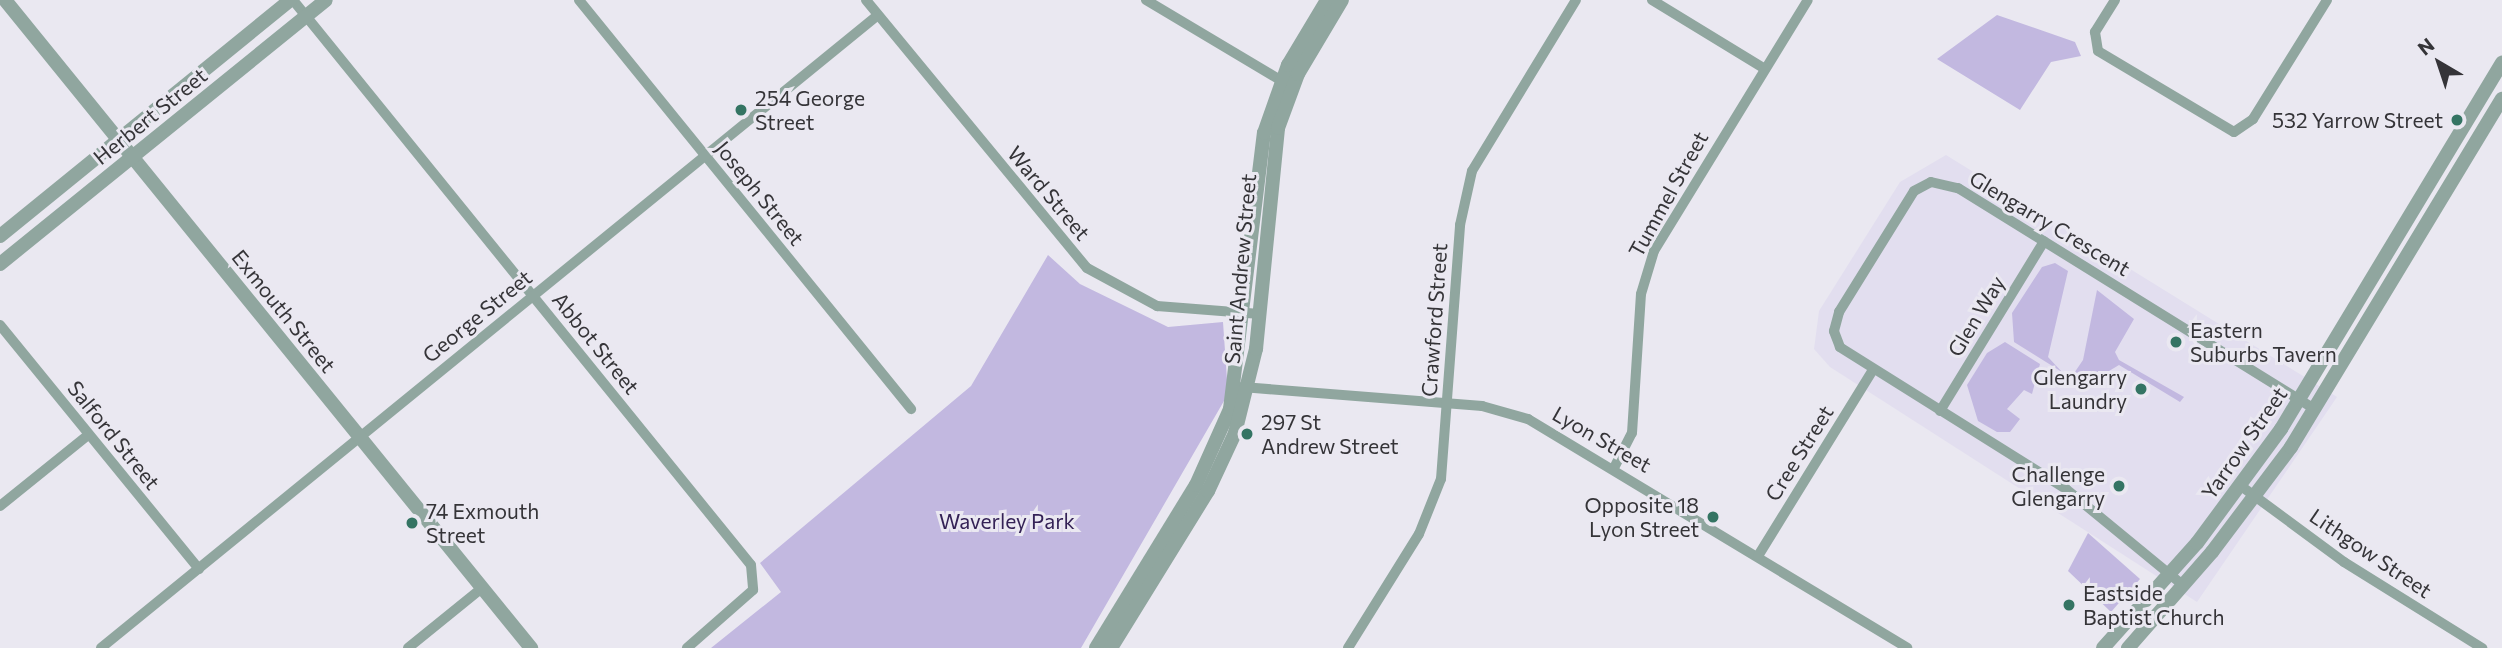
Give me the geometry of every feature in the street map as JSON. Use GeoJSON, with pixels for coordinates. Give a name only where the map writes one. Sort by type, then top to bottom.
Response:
{"type":"FeatureCollection","features":[{"type":"Feature","properties":{"kind":"street","name":"Exmouth Street"},"geometry":{"type":"LineString","coordinates":[[5,0],[531,648]]}},
{"type":"Feature","properties":{"kind":"street","name":"Herbert Street"},"geometry":{"type":"LineString","coordinates":[[0,236],[291,0]]}},
{"type":"Feature","properties":{"kind":"street","name":"Abbot Street"},"geometry":{"type":"LineString","coordinates":[[291,0],[748,561],[756,584],[687,648]]}},
{"type":"Feature","properties":{"kind":"street","name":"Herbert Street"},"geometry":{"type":"LineString","coordinates":[[0,264],[326,0]]}},
{"type":"Feature","properties":{"kind":"street","name":"Joseph Street"},"geometry":{"type":"LineString","coordinates":[[579,0],[911,410]]}},
{"type":"Feature","properties":{"kind":"street","name":"Ward Street"},"geometry":{"type":"LineString","coordinates":[[866,0],[1087,268],[1157,306],[1253,314]]}},
{"type":"Feature","properties":{"kind":"street"},"geometry":{"type":"LineString","coordinates":[[1146,0],[1287,84]]}},
{"type":"Feature","properties":{"kind":"street","name":"Saint Andrew Street"},"geometry":{"type":"LineString","coordinates":[[1111,648],[1217,473],[1243,388],[1253,314],[1260,150],[1287,84],[1327,0]]}},
{"type":"Feature","properties":{"kind":"street","name":"Saint Andrew Street"},"geometry":{"type":"LineString","coordinates":[[1287,84],[1342,0]]}},
{"type":"Feature","properties":{"kind":"street","name":"Crawford Street"},"geometry":{"type":"LineString","coordinates":[[1348,648],[1428,517],[1441,479],[1466,187],[1479,155],[1576,0]]}},
{"type":"Feature","properties":{"kind":"street"},"geometry":{"type":"LineString","coordinates":[[1652,0],[1765,69]]}},
{"type":"Feature","properties":{"kind":"street","name":"Tummel Street"},"geometry":{"type":"LineString","coordinates":[[1614,468],[1632,433],[1648,264],[1808,0]]}},
{"type":"Feature","properties":{"kind":"street"},"geometry":{"type":"LineString","coordinates":[[2115,0],[2095,32],[2098,51],[2234,132],[2253,119],[2327,0]]}},
{"type":"Feature","properties":{"kind":"street","name":"George Street"},"geometry":{"type":"LineString","coordinates":[[101,648],[878,15]]}},
{"type":"Feature","properties":{"kind":"street","name":"Yarrow Street"},"geometry":{"type":"LineString","coordinates":[[2103,648],[2171,575],[2241,486],[2300,400],[2502,63]]}},
{"type":"Feature","properties":{"kind":"street"},"geometry":{"type":"LineString","coordinates":[[2485,92],[2502,101]]}},
{"type":"Feature","properties":{"kind":"street","name":"Yarrow Street"},"geometry":{"type":"LineString","coordinates":[[2128,648],[2185,586],[2255,496],[2315,409],[2502,101]]}},
{"type":"Feature","properties":{"kind":"street","name":"Glengarry Crescent"},"geometry":{"type":"LineString","coordinates":[[2185,586],[2066,489],[1840,347],[1834,321],[1922,185],[1958,188],[2315,409]]}},
{"type":"Feature","properties":{"kind":"street","name":"Glen Way"},"geometry":{"type":"LineString","coordinates":[[1940,411],[2043,241]]}},
{"type":"Feature","properties":{"kind":"street","name":"Salford Street"},"geometry":{"type":"LineString","coordinates":[[0,325],[199,569]]}},
{"type":"Feature","properties":{"kind":"street","name":"Cree Street"},"geometry":{"type":"LineString","coordinates":[[1758,556],[1873,370]]}},
{"type":"Feature","properties":{"kind":"street","name":"Saint Andrew Street"},"geometry":{"type":"LineString","coordinates":[[1097,648],[1210,461],[1243,388]]}},
{"type":"Feature","properties":{"kind":"street","name":"Lyon Street"},"geometry":{"type":"LineString","coordinates":[[1243,388],[1447,403],[1528,419],[1614,468],[1907,648]]}},
{"type":"Feature","properties":{"kind":"street"},"geometry":{"type":"LineString","coordinates":[[0,506],[88,435]]}},
{"type":"Feature","properties":{"kind":"street","name":"Lithgow Street"},"geometry":{"type":"LineString","coordinates":[[2241,486],[2344,562],[2482,648]]}},
{"type":"Feature","properties":{"kind":"street"},"geometry":{"type":"LineString","coordinates":[[408,648],[482,588]]}},
{"type":"Feature","properties":{"kind":"shaded area"},"geometry":{"type":"Polygon","coordinates":[[[1946,155],[2337,397],[2197,602],[1830,367],[1814,349],[1819,311],[1900,182],[1946,155]]]}},
{"type":"Feature","properties":{"kind":"green space"},"geometry":{"type":"Polygon","coordinates":[[[1997,15],[2075,42],[2081,56],[2051,62],[2020,110],[1937,59],[1997,15]]]}},
{"type":"Feature","properties":{"kind":"green space","name":"Waverley Park"},"geometry":{"type":"Polygon","coordinates":[[[1048,255],[1080,284],[1168,327],[1223,322],[1228,394],[1081,648],[711,648],[781,592],[760,563],[971,386],[1048,255]]]}},
{"type":"Feature","properties":{"kind":"green space"},"geometry":{"type":"Polygon","coordinates":[[[2055,263],[2068,271],[2048,357],[2062,372],[2014,342],[2012,313],[2042,267],[2055,263]]]}},
{"type":"Feature","properties":{"kind":"green space"},"geometry":{"type":"Polygon","coordinates":[[[2097,290],[2134,319],[2115,352],[2119,360],[2184,397],[2180,402],[2119,365],[2089,383],[2068,382],[2083,360],[2097,290]]]}},
{"type":"Feature","properties":{"kind":"green space"},"geometry":{"type":"Polygon","coordinates":[[[2005,342],[2040,364],[2032,394],[2024,390],[2007,409],[2020,419],[2010,432],[1997,432],[1978,421],[1967,385],[1987,353],[2005,342]]]}},
{"type":"Feature","properties":{"kind":"green space"},"geometry":{"type":"Polygon","coordinates":[[[2088,533],[2140,579],[2111,612],[2068,571],[2088,533]]]}},
{"type":"Feature","properties":{"kind":"place","name":"254 George Street"},"geometry":{"type":"Point","coordinates":[741,110]}},
{"type":"Feature","properties":{"kind":"place","name":"532 Yarrow Street"},"geometry":{"type":"Point","coordinates":[2457,120]}},
{"type":"Feature","properties":{"kind":"place","name":"Eastern Suburbs Tavern"},"geometry":{"type":"Point","coordinates":[2176,342]}},
{"type":"Feature","properties":{"kind":"place","name":"Glengarry Laundry"},"geometry":{"type":"Point","coordinates":[2141,389]}},
{"type":"Feature","properties":{"kind":"place","name":"297 St Andrew Street"},"geometry":{"type":"Point","coordinates":[1247,434]}},
{"type":"Feature","properties":{"kind":"place","name":"Challenge Glengarry"},"geometry":{"type":"Point","coordinates":[2119,486]}},
{"type":"Feature","properties":{"kind":"place","name":"Opposite 18 Lyon Street"},"geometry":{"type":"Point","coordinates":[1713,517]}},
{"type":"Feature","properties":{"kind":"place","name":"74 Exmouth Street"},"geometry":{"type":"Point","coordinates":[412,523]}},
{"type":"Feature","properties":{"kind":"place","name":"Eastside Baptist Church"},"geometry":{"type":"Point","coordinates":[2069,605]}}]}
